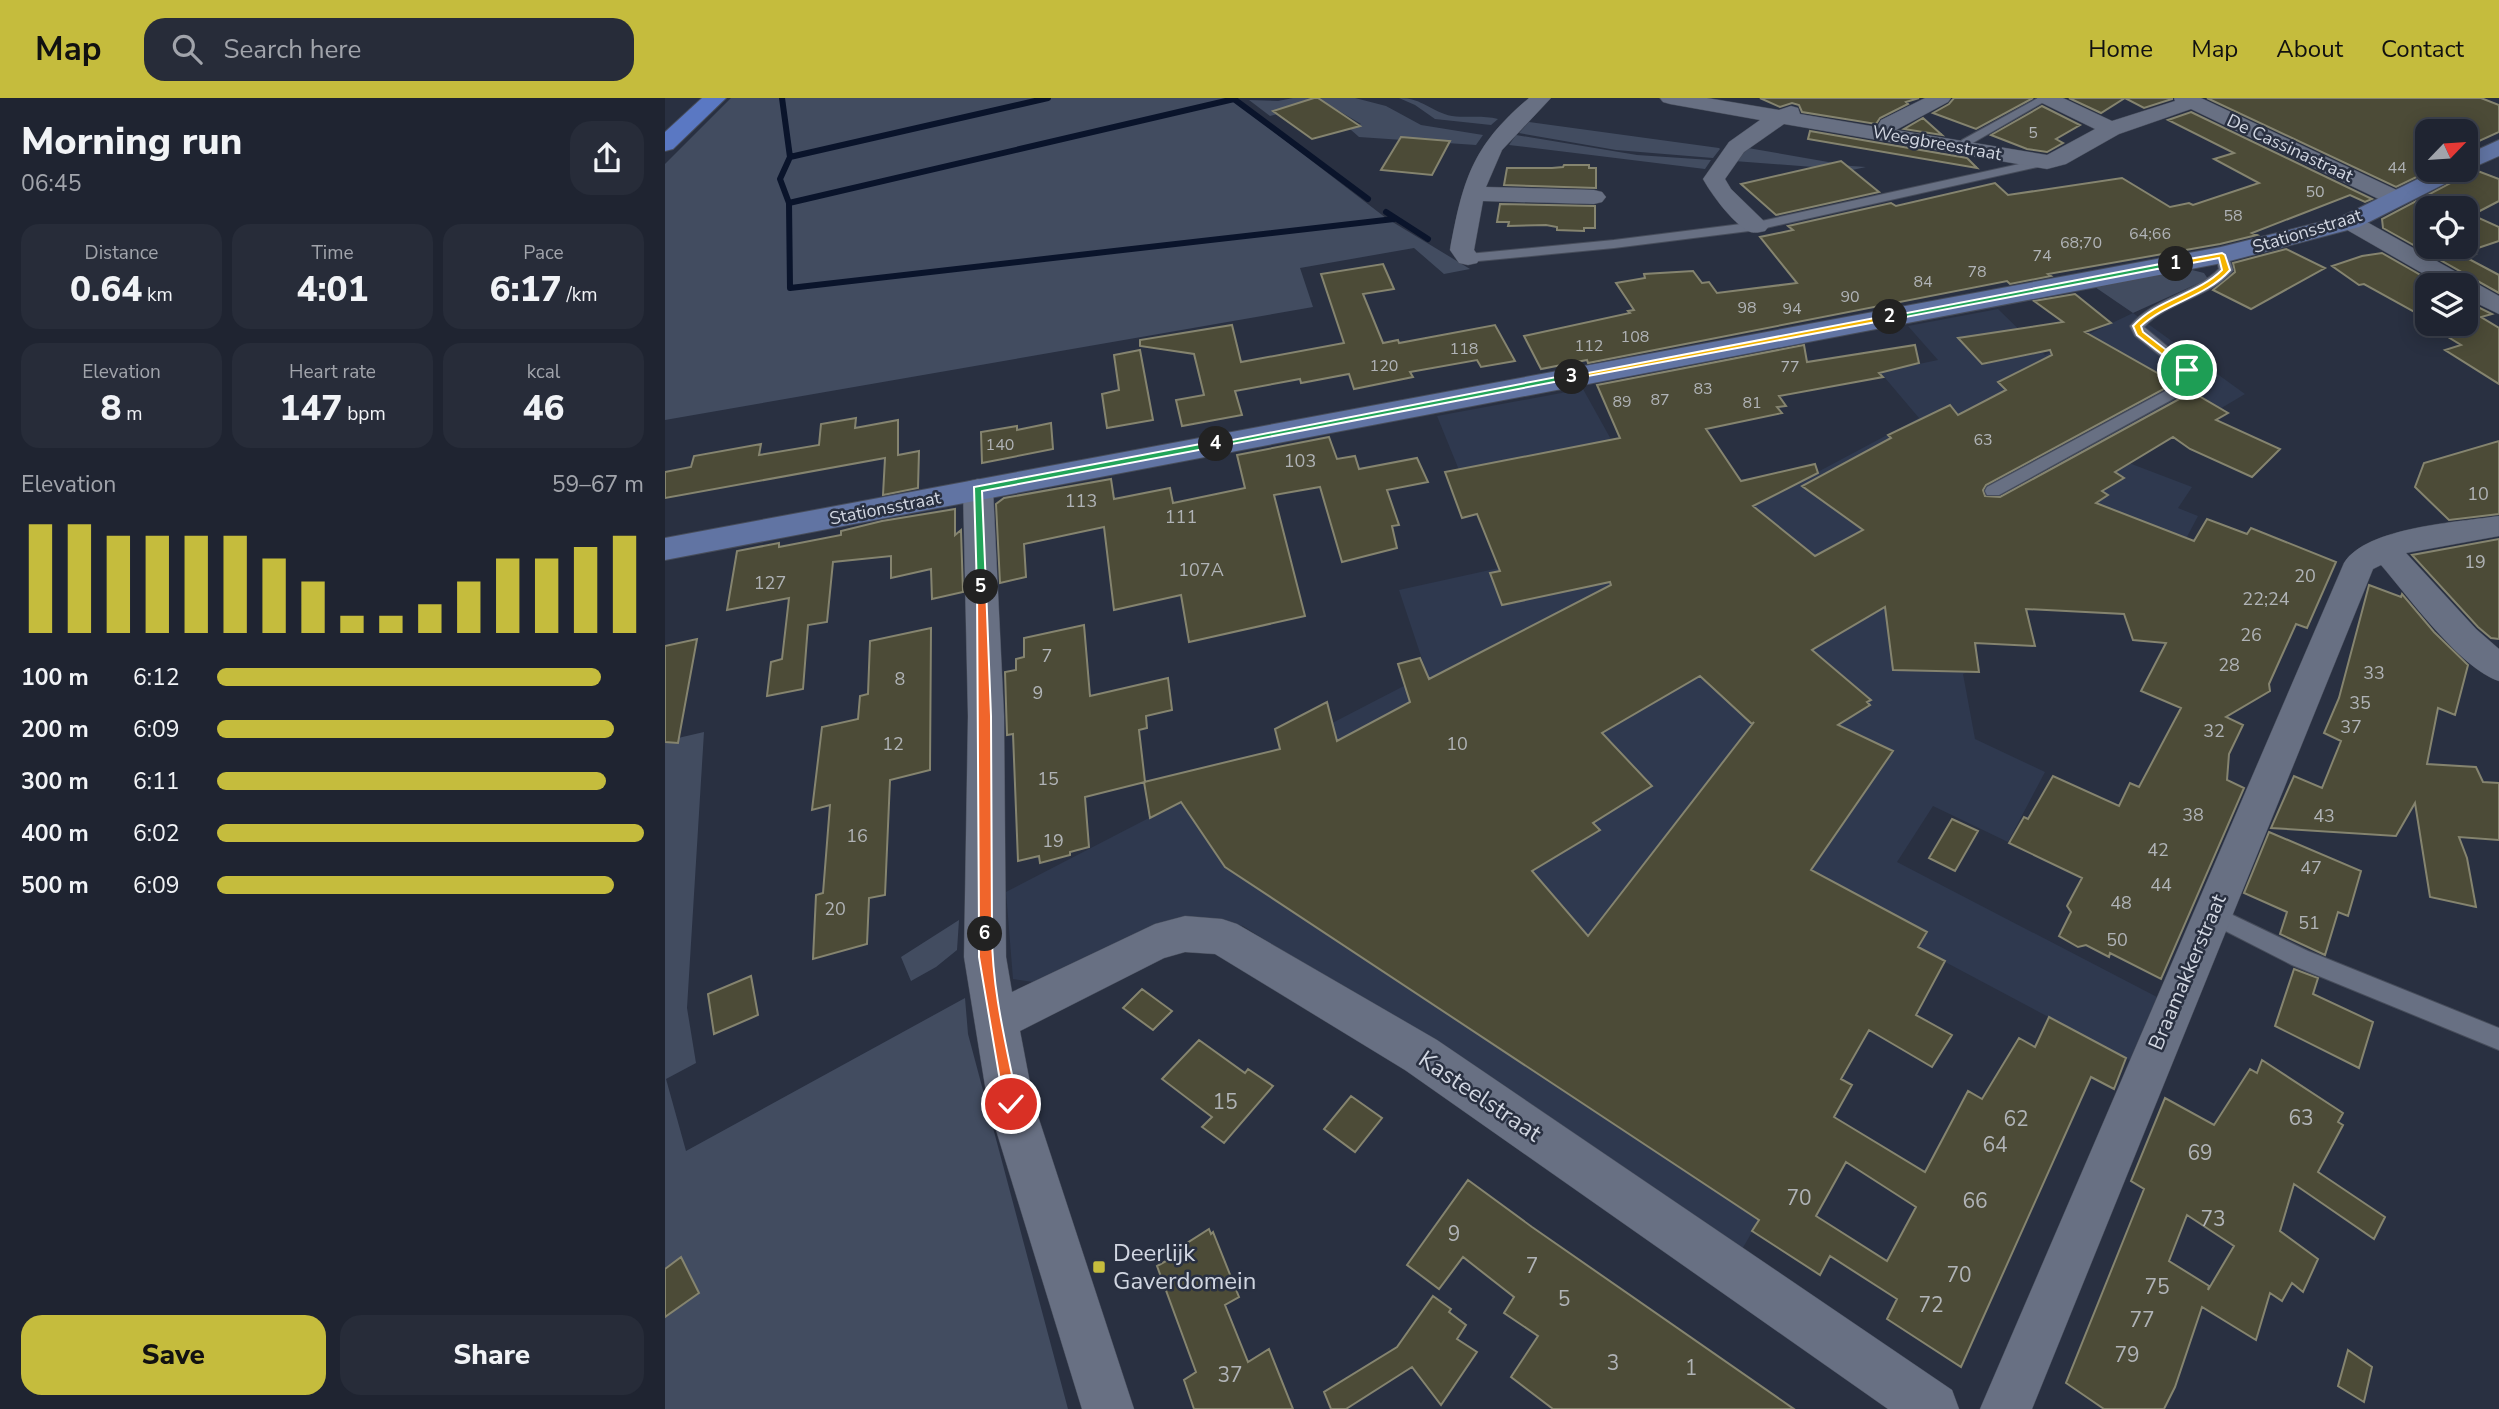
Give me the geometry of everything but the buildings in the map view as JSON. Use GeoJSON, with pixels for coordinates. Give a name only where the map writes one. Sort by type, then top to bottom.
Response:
{"type":"FeatureCollection","features":[{"type":"Feature","properties":{"kind":"main road"},"geometry":{"type":"LineString","coordinates":[[665,118],[687,98]]}},
{"type":"Feature","properties":{"kind":"main road"},"geometry":{"type":"LineString","coordinates":[[665,144],[715,98]]}},
{"type":"Feature","properties":{"kind":"street"},"geometry":{"type":"LineString","coordinates":[[1468,258],[1462,250],[1471,194],[1478,171],[1493,145],[1517,118],[1541,98]]}},
{"type":"Feature","properties":{"kind":"street","name":"Weegbreestraat"},"geometry":{"type":"LineString","coordinates":[[1670,98],[2047,162]]}},
{"type":"Feature","properties":{"kind":"street"},"geometry":{"type":"LineString","coordinates":[[1882,134],[1889,125],[1941,98]]}},
{"type":"Feature","properties":{"kind":"street"},"geometry":{"type":"LineString","coordinates":[[2045,99],[2111,129]]}},
{"type":"Feature","properties":{"kind":"street"},"geometry":{"type":"LineString","coordinates":[[2047,162],[2111,129],[2187,99]]}},
{"type":"Feature","properties":{"kind":"street","name":"De Cassinastraat"},"geometry":{"type":"LineString","coordinates":[[2187,99],[2395,198]]}},
{"type":"Feature","properties":{"kind":"street"},"geometry":{"type":"LineString","coordinates":[[1757,226],[1722,192],[1714,179],[1722,160],[1735,148],[1782,116],[1808,103]]}},
{"type":"Feature","properties":{"kind":"street"},"geometry":{"type":"LineString","coordinates":[[2478,158],[2499,147]]}},
{"type":"Feature","properties":{"kind":"street","name":"Stationsstraat"},"geometry":{"type":"LineString","coordinates":[[665,549],[2222,255],[2350,222],[2429,182]]}},
{"type":"Feature","properties":{"kind":"street"},"geometry":{"type":"LineString","coordinates":[[1471,194],[1594,197]]}},
{"type":"Feature","properties":{"kind":"street"},"geometry":{"type":"LineString","coordinates":[[2350,222],[2441,273]]}},
{"type":"Feature","properties":{"kind":"street"},"geometry":{"type":"LineString","coordinates":[[2478,294],[2499,306]]}},
{"type":"Feature","properties":{"kind":"street"},"geometry":{"type":"LineString","coordinates":[[978,489],[986,716],[985,957],[1011,1104],[1108,1409]]}},
{"type":"Feature","properties":{"kind":"street","name":"Braamakkerstraat"},"geometry":{"type":"LineString","coordinates":[[2005,1409],[2360,563],[2375,552],[2425,538],[2499,526]]}},
{"type":"Feature","properties":{"kind":"street"},"geometry":{"type":"LineString","coordinates":[[2385,549],[2463,638],[2499,668]]}},
{"type":"Feature","properties":{"kind":"street","name":"Kasteelstraat"},"geometry":{"type":"LineString","coordinates":[[995,1022],[1155,942],[1185,934],[1222,937],[1421,1055],[1933,1409]]}},
{"type":"Feature","properties":{"kind":"lane"},"geometry":{"type":"LineString","coordinates":[[1965,148],[1966,142],[2045,99]]}},
{"type":"Feature","properties":{"kind":"lane"},"geometry":{"type":"LineString","coordinates":[[1468,258],[1614,244],[1757,226],[2047,162]]}},
{"type":"Feature","properties":{"kind":"lane"},"geometry":{"type":"LineString","coordinates":[[1993,492],[2188,385],[2192,377],[2187,370],[2140,333],[2137,326],[2148,315],[2214,282],[2226,270],[2222,255]]}},
{"type":"Feature","properties":{"kind":"lane"},"geometry":{"type":"LineString","coordinates":[[2211,914],[2300,958],[2499,1039]]}},
{"type":"Feature","properties":{"kind":"shaded area"},"geometry":{"type":"Polygon","coordinates":[[[731,98],[1230,98],[1386,218],[1470,269],[1444,274],[1414,248],[1300,268],[1313,307],[665,420],[665,164],[731,98]]]}},
{"type":"Feature","properties":{"kind":"shaded area"},"geometry":{"type":"Polygon","coordinates":[[[1293,98],[1355,98],[1386,106],[1421,125],[1483,135],[1476,145],[1359,137],[1350,129],[1361,124],[1324,102],[1270,116],[1249,100],[1278,101],[1293,98]]]}},
{"type":"Feature","properties":{"kind":"shaded area"},"geometry":{"type":"Polygon","coordinates":[[[1399,98],[1414,100],[1452,116],[1498,119],[1491,125],[1435,119],[1399,98]]]}},
{"type":"Feature","properties":{"kind":"shaded area"},"geometry":{"type":"Polygon","coordinates":[[[1529,122],[1720,149],[1713,158],[1616,150],[1519,133],[1529,122]]]}},
{"type":"Feature","properties":{"kind":"shaded area"},"geometry":{"type":"Polygon","coordinates":[[[1516,135],[1637,155],[1711,160],[1705,169],[1509,145],[1516,135]]]}},
{"type":"Feature","properties":{"kind":"shaded area"},"geometry":{"type":"Polygon","coordinates":[[[1748,148],[1866,167],[1852,170],[1734,161],[1748,148]]]}},
{"type":"Feature","properties":{"kind":"shaded area"},"geometry":{"type":"Polygon","coordinates":[[[2192,270],[2204,273],[2208,279],[2133,313],[2092,285],[2192,270]]]}},
{"type":"Feature","properties":{"kind":"shaded area"},"geometry":{"type":"Polygon","coordinates":[[[1998,309],[2045,355],[2133,313],[2245,394],[2129,463],[2192,487],[2178,508],[2198,516],[2166,577],[2142,615],[2027,609],[2035,646],[1962,643],[1967,672],[1963,674],[1975,739],[2045,772],[2008,842],[1933,806],[1897,862],[2157,997],[2133,1062],[1917,947],[1741,1251],[1445,1055],[1243,926],[1208,921],[1033,982],[1013,979],[1006,892],[1427,674],[1399,590],[1499,568],[1437,416],[1583,389],[1613,443],[1728,484],[1782,491],[1919,418],[1880,372],[1938,360],[1908,326],[1998,309]]]}},
{"type":"Feature","properties":{"kind":"shaded area"},"geometry":{"type":"Polygon","coordinates":[[[704,732],[687,1008],[696,1063],[666,1079],[686,1151],[965,998],[968,1034],[1068,1409],[665,1409],[665,741],[704,732]]]}},
{"type":"Feature","properties":{"kind":"shaded area"},"geometry":{"type":"Polygon","coordinates":[[[959,920],[957,950],[936,967],[911,981],[901,957],[959,920]]]}},
{"type":"Feature","properties":{"kind":"waterway"},"geometry":{"type":"LineString","coordinates":[[782,98],[790,157]]}},
{"type":"Feature","properties":{"kind":"waterway"},"geometry":{"type":"LineString","coordinates":[[790,157],[1048,98]]}},
{"type":"Feature","properties":{"kind":"waterway"},"geometry":{"type":"LineString","coordinates":[[789,203],[1234,99],[1368,199]]}},
{"type":"Feature","properties":{"kind":"waterway"},"geometry":{"type":"LineString","coordinates":[[789,203],[780,179],[790,157]]}},
{"type":"Feature","properties":{"kind":"waterway"},"geometry":{"type":"LineString","coordinates":[[789,203],[790,288],[1394,219]]}},
{"type":"Feature","properties":{"kind":"waterway"},"geometry":{"type":"LineString","coordinates":[[1386,212],[1428,239]]}},
{"type":"Feature","properties":{"kind":"place","name":"Deerlijk Gaverdomein"},"geometry":{"type":"Point","coordinates":[1099,1267]}},
{"type":"Feature","properties":{"kind":"route"},"geometry":{"type":"LineString","coordinates":[[1011,1104],[985,957],[986,716],[978,489],[2222,255],[2226,270],[2214,282],[2139,320],[2137,326],[2140,333],[2187,370]]}}]}
